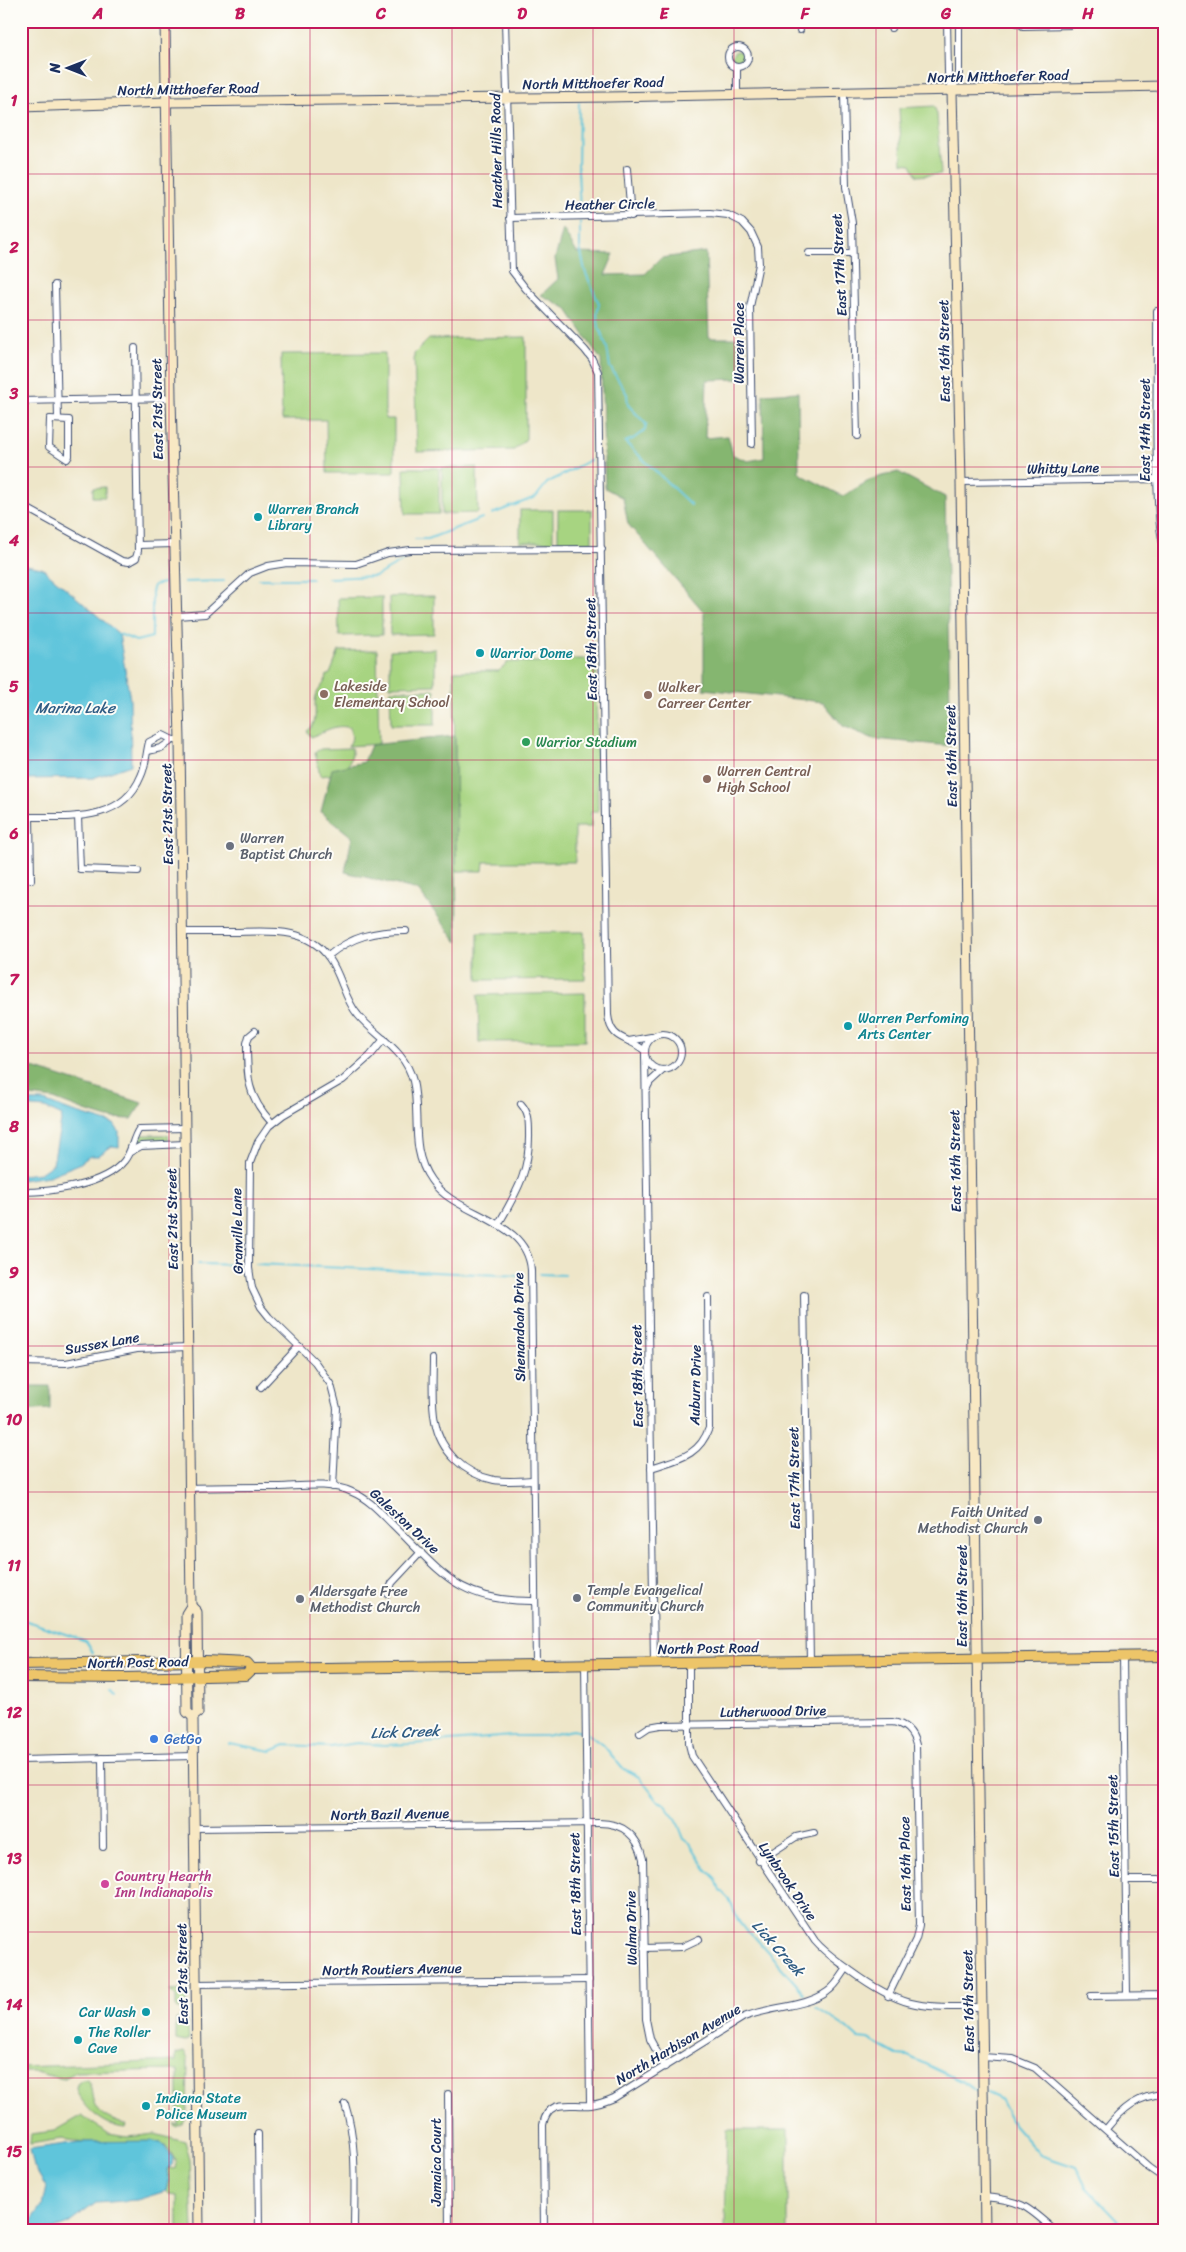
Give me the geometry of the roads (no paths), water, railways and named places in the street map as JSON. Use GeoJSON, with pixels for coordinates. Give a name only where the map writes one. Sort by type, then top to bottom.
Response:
{"type":"FeatureCollection","features":[{"type":"Feature","properties":{"kind":"main road","name":"East 21st Street"},"geometry":{"type":"LineString","coordinates":[[165,21],[171,398],[177,616],[176,740],[182,932],[185,1128],[192,1606],[186,1614],[187,1712],[193,1717],[194,1756],[198,2231]]}},
{"type":"Feature","properties":{"kind":"main road","name":"North Mitthoefer Road"},"geometry":{"type":"LineString","coordinates":[[21,106],[167,102],[737,95],[1165,86]]}},
{"type":"Feature","properties":{"kind":"main road","name":"East 16th Street"},"geometry":{"type":"LineString","coordinates":[[952,91],[961,482],[985,2231]]}},
{"type":"Feature","properties":{"kind":"main road","name":"East 21st Street"},"geometry":{"type":"LineString","coordinates":[[192,1606],[197,1612],[198,1661],[198,1713],[193,1717]]}},
{"type":"Feature","properties":{"kind":"main road","name":"North Post Road"},"geometry":{"type":"LineString","coordinates":[[21,1677],[125,1678],[246,1675],[252,1669],[1165,1656]]}},
{"type":"Feature","properties":{"kind":"main road","name":"North Post Road"},"geometry":{"type":"LineString","coordinates":[[21,1664],[198,1661],[247,1663],[252,1669]]}},
{"type":"Feature","properties":{"kind":"main road"},"geometry":{"type":"LineString","coordinates":[[122,1662],[125,1678]]}},
{"type":"Feature","properties":{"kind":"street","name":"Heather Hills Road"},"geometry":{"type":"LineString","coordinates":[[506,21],[511,268],[517,280]]}},
{"type":"Feature","properties":{"kind":"street"},"geometry":{"type":"LineString","coordinates":[[800,21],[800,30]]}},
{"type":"Feature","properties":{"kind":"street"},"geometry":{"type":"LineString","coordinates":[[947,21],[948,73],[952,91]]}},
{"type":"Feature","properties":{"kind":"street"},"geometry":{"type":"LineString","coordinates":[[952,91],[959,73],[958,21]]}},
{"type":"Feature","properties":{"kind":"street"},"geometry":{"type":"LineString","coordinates":[[1014,21],[1023,26],[1071,25]]}},
{"type":"Feature","properties":{"kind":"street"},"geometry":{"type":"LineString","coordinates":[[737,67],[737,95]]}},
{"type":"Feature","properties":{"kind":"street","name":"East 17th Street"},"geometry":{"type":"LineString","coordinates":[[844,93],[846,187],[851,219],[857,436]]}},
{"type":"Feature","properties":{"kind":"street"},"geometry":{"type":"LineString","coordinates":[[628,169],[631,216]]}},
{"type":"Feature","properties":{"kind":"street","name":"Heather Circle"},"geometry":{"type":"LineString","coordinates":[[510,218],[710,214]]}},
{"type":"Feature","properties":{"kind":"street","name":"Warren Place"},"geometry":{"type":"LineString","coordinates":[[710,214],[728,215],[742,222],[751,232],[758,247],[759,264],[750,307],[752,444]]}},
{"type":"Feature","properties":{"kind":"street"},"geometry":{"type":"LineString","coordinates":[[809,253],[852,253]]}},
{"type":"Feature","properties":{"kind":"street","name":"East 18th Street"},"geometry":{"type":"LineString","coordinates":[[517,280],[585,350],[598,372],[608,1016],[612,1031],[645,1053],[654,1663]]}},
{"type":"Feature","properties":{"kind":"street"},"geometry":{"type":"LineString","coordinates":[[55,285],[58,419]]}},
{"type":"Feature","properties":{"kind":"street","name":"East 14th Street"},"geometry":{"type":"LineString","coordinates":[[1157,311],[1164,548]]}},
{"type":"Feature","properties":{"kind":"street","name":"East 21st Street"},"geometry":{"type":"LineString","coordinates":[[135,348],[138,545]]}},
{"type":"Feature","properties":{"kind":"street"},"geometry":{"type":"LineString","coordinates":[[21,401],[171,398]]}},
{"type":"Feature","properties":{"kind":"street"},"geometry":{"type":"LineString","coordinates":[[58,419],[69,420],[70,456],[67,459],[49,448],[48,421],[58,419]]}},
{"type":"Feature","properties":{"kind":"street","name":"Whitty Lane"},"geometry":{"type":"LineString","coordinates":[[961,482],[1161,479]]}},
{"type":"Feature","properties":{"kind":"street"},"geometry":{"type":"LineString","coordinates":[[21,505],[124,562],[130,562],[136,558],[138,545],[174,544]]}},
{"type":"Feature","properties":{"kind":"street"},"geometry":{"type":"LineString","coordinates":[[177,616],[205,614],[250,574],[278,564],[356,564],[394,552],[410,550],[602,549]]}},
{"type":"Feature","properties":{"kind":"street"},"geometry":{"type":"LineString","coordinates":[[21,817],[78,816],[104,812],[125,800],[140,778],[149,742],[159,736],[168,736],[176,740]]}},
{"type":"Feature","properties":{"kind":"street"},"geometry":{"type":"LineString","coordinates":[[148,750],[161,748],[176,740]]}},
{"type":"Feature","properties":{"kind":"street"},"geometry":{"type":"LineString","coordinates":[[78,816],[80,869],[138,871]]}},
{"type":"Feature","properties":{"kind":"street"},"geometry":{"type":"LineString","coordinates":[[30,817],[31,880]]}},
{"type":"Feature","properties":{"kind":"street"},"geometry":{"type":"LineString","coordinates":[[328,956],[347,942],[366,934],[406,931]]}},
{"type":"Feature","properties":{"kind":"street","name":"Shenandoah Drive"},"geometry":{"type":"LineString","coordinates":[[182,932],[284,932],[308,940],[328,956],[336,968],[353,1008],[367,1024],[402,1056],[412,1075],[418,1148],[422,1164],[430,1180],[448,1198],[498,1225],[516,1238],[525,1250],[530,1264],[536,1664]]}},
{"type":"Feature","properties":{"kind":"street"},"geometry":{"type":"LineString","coordinates":[[255,1031],[249,1036],[247,1043],[249,1086],[256,1104],[272,1123]]}},
{"type":"Feature","properties":{"kind":"street"},"geometry":{"type":"LineString","coordinates":[[627,1041],[668,1034],[676,1039],[681,1048],[680,1059],[677,1064],[663,1070],[650,1082],[646,1090]]}},
{"type":"Feature","properties":{"kind":"street"},"geometry":{"type":"LineString","coordinates":[[653,1036],[646,1044],[645,1053],[650,1065],[663,1070]]}},
{"type":"Feature","properties":{"kind":"street","name":"Granville Lane"},"geometry":{"type":"LineString","coordinates":[[333,1487],[336,1447],[335,1399],[325,1374],[261,1307],[254,1294],[250,1275],[250,1163],[258,1142],[272,1123],[286,1112],[343,1080],[384,1039]]}},
{"type":"Feature","properties":{"kind":"street"},"geometry":{"type":"LineString","coordinates":[[498,1225],[520,1185],[528,1159],[528,1116],[521,1104]]}},
{"type":"Feature","properties":{"kind":"street"},"geometry":{"type":"LineString","coordinates":[[130,1152],[135,1136],[140,1130],[185,1128]]}},
{"type":"Feature","properties":{"kind":"street"},"geometry":{"type":"LineString","coordinates":[[21,1192],[52,1190],[86,1182],[116,1169],[130,1152],[141,1146],[185,1144]]}},
{"type":"Feature","properties":{"kind":"street","name":"East 17th Street"},"geometry":{"type":"LineString","coordinates":[[804,1295],[810,1661]]}},
{"type":"Feature","properties":{"kind":"street","name":"Auburn Drive"},"geometry":{"type":"LineString","coordinates":[[651,1468],[694,1452],[703,1442],[709,1428],[708,1297]]}},
{"type":"Feature","properties":{"kind":"street"},"geometry":{"type":"LineString","coordinates":[[261,1387],[299,1346]]}},
{"type":"Feature","properties":{"kind":"street","name":"Sussex Lane"},"geometry":{"type":"LineString","coordinates":[[21,1362],[66,1363],[137,1349],[188,1347]]}},
{"type":"Feature","properties":{"kind":"street"},"geometry":{"type":"LineString","coordinates":[[433,1359],[435,1422],[441,1439],[450,1453],[464,1467],[482,1476],[502,1481],[532,1480]]}},
{"type":"Feature","properties":{"kind":"street","name":"Galeston Drive"},"geometry":{"type":"LineString","coordinates":[[189,1488],[333,1487],[354,1492],[365,1499],[449,1579],[474,1593],[507,1601],[535,1601]]}},
{"type":"Feature","properties":{"kind":"street"},"geometry":{"type":"LineString","coordinates":[[388,1594],[394,1580],[421,1552]]}},
{"type":"Feature","properties":{"kind":"street","name":"East 15th Street"},"geometry":{"type":"LineString","coordinates":[[1123,1656],[1128,1995]]}},
{"type":"Feature","properties":{"kind":"street","name":"Lynbrook Drive"},"geometry":{"type":"LineString","coordinates":[[689,1662],[689,1744],[694,1762],[815,1941],[847,1968],[888,1996],[924,2006],[982,2007]]}},
{"type":"Feature","properties":{"kind":"street","name":"East 18th Street"},"geometry":{"type":"LineString","coordinates":[[585,1663],[590,2105]]}},
{"type":"Feature","properties":{"kind":"street","name":"Lutherwood Drive"},"geometry":{"type":"LineString","coordinates":[[640,1733],[656,1725],[892,1722],[907,1728]]}},
{"type":"Feature","properties":{"kind":"street","name":"East 16th Place"},"geometry":{"type":"LineString","coordinates":[[888,1996],[916,1940],[919,1925],[916,1746],[914,1738],[907,1728]]}},
{"type":"Feature","properties":{"kind":"street"},"geometry":{"type":"LineString","coordinates":[[21,1760],[194,1756]]}},
{"type":"Feature","properties":{"kind":"street"},"geometry":{"type":"LineString","coordinates":[[102,1758],[103,1847]]}},
{"type":"Feature","properties":{"kind":"street","name":"Walma Drive"},"geometry":{"type":"LineString","coordinates":[[586,1824],[606,1823],[618,1826],[632,1836],[640,1848],[643,1859],[647,2028],[665,2067]]}},
{"type":"Feature","properties":{"kind":"street","name":"North Bazil Avenue"},"geometry":{"type":"LineString","coordinates":[[194,1828],[586,1824]]}},
{"type":"Feature","properties":{"kind":"street"},"geometry":{"type":"LineString","coordinates":[[760,1861],[796,1837],[814,1833]]}},
{"type":"Feature","properties":{"kind":"street"},"geometry":{"type":"LineString","coordinates":[[1126,1880],[1165,1880]]}},
{"type":"Feature","properties":{"kind":"street"},"geometry":{"type":"LineString","coordinates":[[644,1948],[682,1947],[699,1940]]}},
{"type":"Feature","properties":{"kind":"street","name":"North Harbison Avenue"},"geometry":{"type":"LineString","coordinates":[[544,2231],[544,2119],[550,2111],[557,2106],[590,2105],[617,2096],[744,2017],[763,2010],[806,2002],[822,1996],[833,1987],[847,1968]]}},
{"type":"Feature","properties":{"kind":"street","name":"North Routiers Avenue"},"geometry":{"type":"LineString","coordinates":[[196,1984],[589,1980]]}},
{"type":"Feature","properties":{"kind":"street"},"geometry":{"type":"LineString","coordinates":[[1092,1996],[1165,1995]]}},
{"type":"Feature","properties":{"kind":"street"},"geometry":{"type":"LineString","coordinates":[[982,2057],[1013,2059],[1035,2068],[1149,2168],[1165,2178]]}},
{"type":"Feature","properties":{"kind":"street","name":"Jamaica Court"},"geometry":{"type":"LineString","coordinates":[[448,2094],[449,2231]]}},
{"type":"Feature","properties":{"kind":"street"},"geometry":{"type":"LineString","coordinates":[[1106,2129],[1130,2105],[1146,2097],[1165,2094]]}},
{"type":"Feature","properties":{"kind":"street"},"geometry":{"type":"LineString","coordinates":[[345,2104],[350,2120],[354,2148],[354,2231]]}},
{"type":"Feature","properties":{"kind":"street"},"geometry":{"type":"LineString","coordinates":[[258,2134],[259,2231]]}},
{"type":"Feature","properties":{"kind":"street"},"geometry":{"type":"LineString","coordinates":[[984,2197],[1007,2198],[1019,2202],[1055,2231]]}},
{"type":"Feature","properties":{"kind":"water","name":"Marina Lake"},"geometry":{"type":"Polygon","coordinates":[[[21,564],[42,568],[119,634],[130,699],[131,765],[93,778],[21,779],[21,564]]]}},
{"type":"Feature","properties":{"kind":"water"},"geometry":{"type":"Polygon","coordinates":[[[21,1101],[44,1101],[114,1124],[119,1132],[119,1147],[112,1146],[98,1156],[90,1156],[79,1164],[49,1176],[21,1180],[21,1175],[40,1173],[53,1164],[62,1116],[45,1108],[21,1106],[21,1101]]]}},
{"type":"Feature","properties":{"kind":"water"},"geometry":{"type":"Polygon","coordinates":[[[79,2142],[161,2142],[173,2158],[172,2165],[168,2169],[169,2177],[166,2191],[137,2200],[96,2203],[68,2224],[49,2231],[42,2231],[30,2223],[42,2206],[46,2187],[34,2167],[30,2149],[79,2142]]]}},
{"type":"Feature","properties":{"kind":"waterway"},"geometry":{"type":"LineString","coordinates":[[579,103],[578,171],[580,211]]}},
{"type":"Feature","properties":{"kind":"waterway"},"geometry":{"type":"LineString","coordinates":[[580,222],[580,248],[585,271],[599,304],[597,314],[599,327],[607,348],[610,367],[627,394],[628,405],[646,424],[645,430],[633,439],[625,442],[691,505]]}},
{"type":"Feature","properties":{"kind":"waterway"},"geometry":{"type":"LineString","coordinates":[[492,514],[536,497],[547,483],[590,460]]}},
{"type":"Feature","properties":{"kind":"waterway"},"geometry":{"type":"LineString","coordinates":[[415,539],[428,539],[482,518]]}},
{"type":"Feature","properties":{"kind":"waterway"},"geometry":{"type":"LineString","coordinates":[[328,578],[376,576],[403,561]]}},
{"type":"Feature","properties":{"kind":"waterway"},"geometry":{"type":"LineString","coordinates":[[258,579],[312,579]]}},
{"type":"Feature","properties":{"kind":"waterway"},"geometry":{"type":"LineString","coordinates":[[184,582],[224,581]]}},
{"type":"Feature","properties":{"kind":"waterway"},"geometry":{"type":"LineString","coordinates":[[119,634],[136,641],[152,637],[152,592],[154,585],[164,583]]}},
{"type":"Feature","properties":{"kind":"waterway"},"geometry":{"type":"LineString","coordinates":[[198,1264],[243,1265]]}},
{"type":"Feature","properties":{"kind":"waterway"},"geometry":{"type":"LineString","coordinates":[[256,1264],[523,1276]]}},
{"type":"Feature","properties":{"kind":"waterway"},"geometry":{"type":"LineString","coordinates":[[540,1274],[565,1275]]}},
{"type":"Feature","properties":{"kind":"waterway","name":"Lick Creek"},"geometry":{"type":"LineString","coordinates":[[21,1619],[86,1641],[93,1653]]}},
{"type":"Feature","properties":{"kind":"waterway","name":"Lick Creek"},"geometry":{"type":"LineString","coordinates":[[112,1689],[117,1695]]}},
{"type":"Feature","properties":{"kind":"waterway","name":"Lick Creek"},"geometry":{"type":"LineString","coordinates":[[229,1743],[271,1751],[285,1745],[331,1747],[357,1743],[383,1745],[412,1744],[512,1736],[545,1736],[572,1730],[582,1732]]}},
{"type":"Feature","properties":{"kind":"waterway","name":"Lick Creek"},"geometry":{"type":"LineString","coordinates":[[172,1732],[180,1734]]}},
{"type":"Feature","properties":{"kind":"waterway","name":"Lick Creek"},"geometry":{"type":"LineString","coordinates":[[588,1734],[605,1747],[622,1768],[639,1777],[658,1801],[663,1803],[677,1821],[684,1839],[690,1843],[706,1869],[716,1879],[720,1890],[729,1899],[738,1920],[745,1930],[753,1935],[804,1993]]}},
{"type":"Feature","properties":{"kind":"waterway","name":"Lick Creek"},"geometry":{"type":"LineString","coordinates":[[816,2008],[847,2028],[858,2038],[868,2039],[897,2055],[908,2056],[961,2081],[976,2091],[980,2091]]}},
{"type":"Feature","properties":{"kind":"waterway","name":"Lick Creek"},"geometry":{"type":"LineString","coordinates":[[987,2093],[1000,2099],[1013,2124],[1040,2155],[1076,2167],[1086,2187],[1128,2231]]}},
{"type":"Feature","properties":{"kind":"place","name":"Warren Branch Library"},"geometry":{"type":"Point","coordinates":[258,517]}},
{"type":"Feature","properties":{"kind":"place","name":"Warrior Dome"},"geometry":{"type":"Point","coordinates":[480,653]}},
{"type":"Feature","properties":{"kind":"place","name":"Lakeside Elementary School"},"geometry":{"type":"Point","coordinates":[324,694]}},
{"type":"Feature","properties":{"kind":"place","name":"Walker Carreer Center"},"geometry":{"type":"Point","coordinates":[648,695]}},
{"type":"Feature","properties":{"kind":"place","name":"Warrior Stadium"},"geometry":{"type":"Point","coordinates":[526,742]}},
{"type":"Feature","properties":{"kind":"place","name":"Warren Central High School"},"geometry":{"type":"Point","coordinates":[707,779]}},
{"type":"Feature","properties":{"kind":"place","name":"Warren Baptist Church"},"geometry":{"type":"Point","coordinates":[230,846]}},
{"type":"Feature","properties":{"kind":"place","name":"Warren Perfoming Arts Center"},"geometry":{"type":"Point","coordinates":[848,1026]}},
{"type":"Feature","properties":{"kind":"place","name":"Faith United Methodist Church"},"geometry":{"type":"Point","coordinates":[1038,1520]}},
{"type":"Feature","properties":{"kind":"place","name":"Temple Evangelical Community Church"},"geometry":{"type":"Point","coordinates":[577,1598]}},
{"type":"Feature","properties":{"kind":"place","name":"Aldersgate Free Methodist Church"},"geometry":{"type":"Point","coordinates":[300,1599]}},
{"type":"Feature","properties":{"kind":"place","name":"GetGo"},"geometry":{"type":"Point","coordinates":[154,1739]}},
{"type":"Feature","properties":{"kind":"place","name":"Country Hearth Inn Indianapolis"},"geometry":{"type":"Point","coordinates":[105,1884]}},
{"type":"Feature","properties":{"kind":"place","name":"Car Wash"},"geometry":{"type":"Point","coordinates":[146,2012]}},
{"type":"Feature","properties":{"kind":"place","name":"The Roller Cave"},"geometry":{"type":"Point","coordinates":[78,2040]}},
{"type":"Feature","properties":{"kind":"place","name":"Indiana State Police Museum"},"geometry":{"type":"Point","coordinates":[146,2106]}}]}
